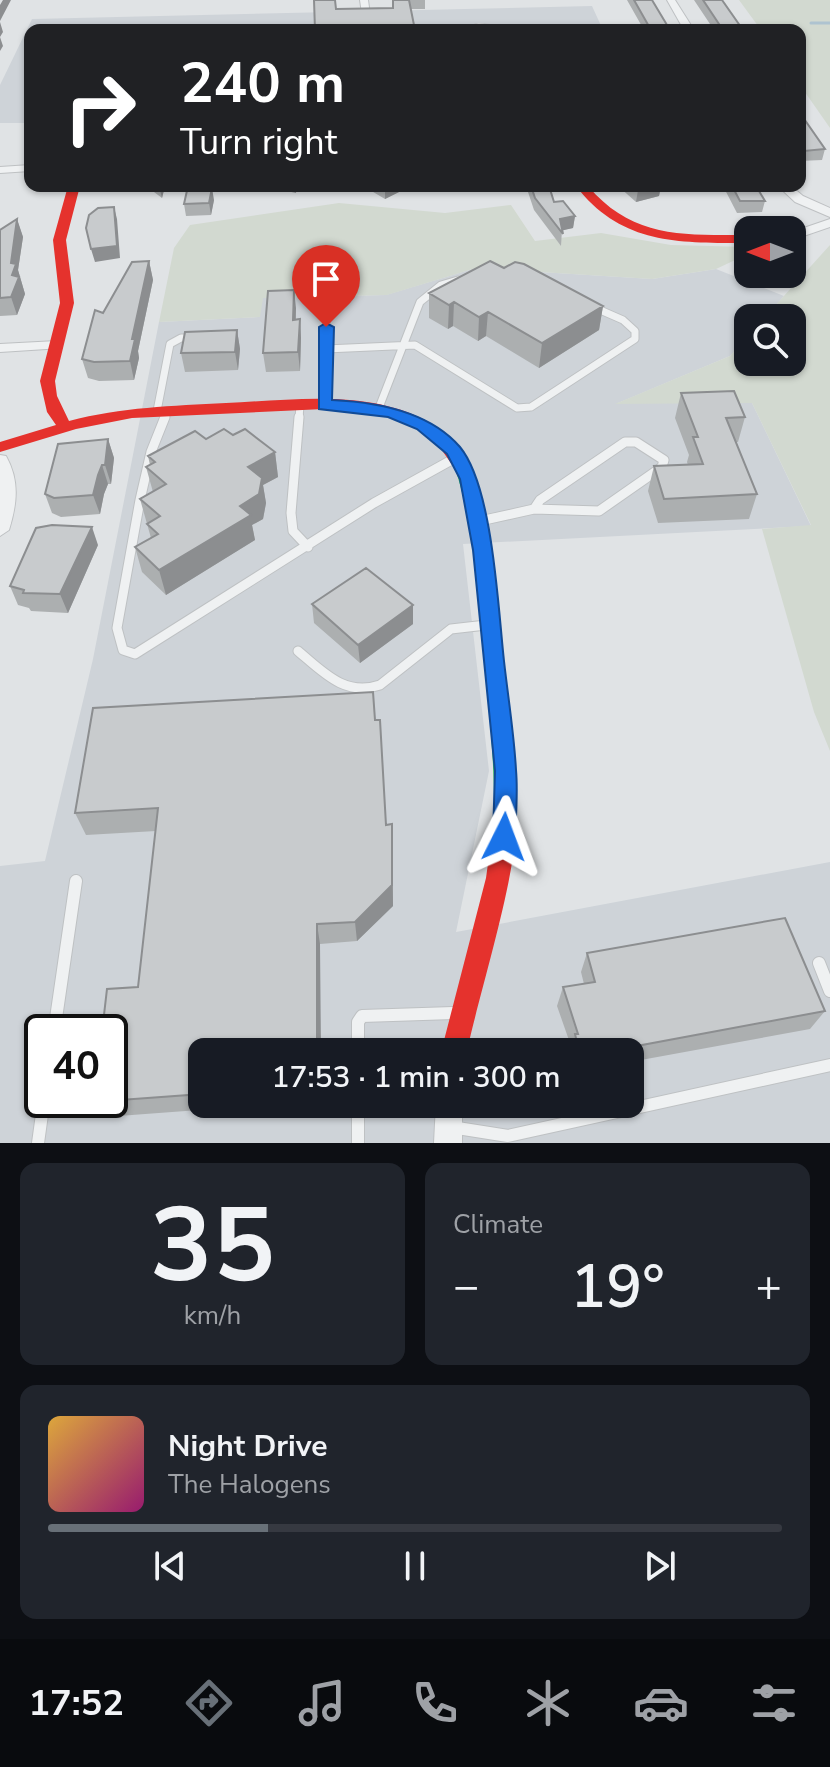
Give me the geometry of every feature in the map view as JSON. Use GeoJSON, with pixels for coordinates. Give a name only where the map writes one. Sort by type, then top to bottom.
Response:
{"type":"FeatureCollection","features":[{"type":"Feature","properties":{"kind":"street"},"geometry":{"type":"LineString","coordinates":[[364,0],[368,20]]}},
{"type":"Feature","properties":{"kind":"street"},"geometry":{"type":"LineString","coordinates":[[671,0],[683,24]]}},
{"type":"Feature","properties":{"kind":"street"},"geometry":{"type":"LineString","coordinates":[[0,170],[24,168]]}},
{"type":"Feature","properties":{"kind":"street"},"geometry":{"type":"LineString","coordinates":[[65,427],[53,413],[47,398],[49,371],[68,300],[59,244],[72,192]]}},
{"type":"Feature","properties":{"kind":"street"},"geometry":{"type":"LineString","coordinates":[[586,192],[598,210],[629,227],[687,238],[734,239]]}},
{"type":"Feature","properties":{"kind":"street"},"geometry":{"type":"LineString","coordinates":[[791,192],[830,213]]}},
{"type":"Feature","properties":{"kind":"street"},"geometry":{"type":"LineString","coordinates":[[806,231],[830,223]]}},
{"type":"Feature","properties":{"kind":"street"},"geometry":{"type":"LineString","coordinates":[[0,348],[57,345]]}},
{"type":"Feature","properties":{"kind":"street"},"geometry":{"type":"LineString","coordinates":[[0,447],[65,427],[124,414],[300,405],[378,410],[423,425],[448,444],[468,479],[476,522],[506,771],[501,862],[459,1013],[456,1038]]}},
{"type":"Feature","properties":{"kind":"street"},"geometry":{"type":"LineString","coordinates":[[0,460],[9,485],[0,530]]}},
{"type":"Feature","properties":{"kind":"lane"},"geometry":{"type":"LineString","coordinates":[[378,410],[413,316],[429,293],[441,285],[471,277]]}},
{"type":"Feature","properties":{"kind":"lane"},"geometry":{"type":"LineString","coordinates":[[326,349],[415,345],[517,408],[531,407],[635,339],[635,331],[623,320],[580,301]]}},
{"type":"Feature","properties":{"kind":"lane"},"geometry":{"type":"LineString","coordinates":[[324,405],[327,306]]}},
{"type":"Feature","properties":{"kind":"lane"},"geometry":{"type":"LineString","coordinates":[[207,337],[181,338],[170,344],[162,411],[140,500],[117,628],[123,650],[135,654],[168,636],[394,492],[457,457]]}},
{"type":"Feature","properties":{"kind":"lane"},"geometry":{"type":"LineString","coordinates":[[300,405],[291,513],[293,531],[308,547]]}},
{"type":"Feature","properties":{"kind":"lane"},"geometry":{"type":"LineString","coordinates":[[476,522],[534,509],[599,511],[662,467],[664,460],[636,442],[625,442],[540,500],[534,509]]}},
{"type":"Feature","properties":{"kind":"lane"},"geometry":{"type":"LineString","coordinates":[[298,651],[339,685],[350,691],[367,691],[380,685],[451,629],[490,625]]}},
{"type":"Feature","properties":{"kind":"lane"},"geometry":{"type":"LineString","coordinates":[[57,1014],[76,881]]}},
{"type":"Feature","properties":{"kind":"lane"},"geometry":{"type":"LineString","coordinates":[[819,963],[830,991]]}},
{"type":"Feature","properties":{"kind":"lane"},"geometry":{"type":"LineString","coordinates":[[358,1038],[358,1022],[362,1016],[459,1013]]}},
{"type":"Feature","properties":{"kind":"lane"},"geometry":{"type":"LineString","coordinates":[[448,1125],[508,1136],[830,1065]]}},
{"type":"Feature","properties":{"kind":"lane"},"geometry":{"type":"LineString","coordinates":[[38,1143],[41,1118]]}},
{"type":"Feature","properties":{"kind":"lane"},"geometry":{"type":"LineString","coordinates":[[358,1118],[358,1143]]}},
{"type":"Feature","properties":{"kind":"shaded area"},"geometry":{"type":"Polygon","coordinates":[[[739,0],[830,0],[830,128],[806,94],[806,24],[757,24],[739,0]]]}},
{"type":"Feature","properties":{"kind":"shaded area"},"geometry":{"type":"Polygon","coordinates":[[[592,6],[600,24],[30,24],[32,19],[592,6]]]}},
{"type":"Feature","properties":{"kind":"shaded area"},"geometry":{"type":"Polygon","coordinates":[[[24,36],[24,123],[0,123],[0,85],[24,36]]]}},
{"type":"Feature","properties":{"kind":"shaded area"},"geometry":{"type":"Polygon","coordinates":[[[339,203],[445,213],[511,205],[535,241],[601,233],[671,245],[734,247],[734,261],[716,269],[652,279],[476,268],[387,295],[263,298],[260,317],[159,322],[174,248],[190,225],[339,203]]]}},
{"type":"Feature","properties":{"kind":"shaded area"},"geometry":{"type":"Polygon","coordinates":[[[830,245],[830,751],[814,712],[762,529],[811,525],[752,403],[615,404],[730,356],[734,352],[734,376],[806,376],[806,304],[777,304],[791,288],[806,288],[806,272],[830,245]]]}},
{"type":"Feature","properties":{"kind":"shaded area"},"geometry":{"type":"Polygon","coordinates":[[[476,268],[652,279],[716,269],[734,276],[734,288],[764,288],[784,296],[777,304],[734,304],[734,352],[730,356],[618,403],[752,403],[811,526],[463,544],[489,771],[456,932],[830,862],[830,1143],[0,1143],[0,866],[45,861],[93,659],[159,322],[259,317],[262,298],[386,295],[476,268]]]}},
{"type":"Feature","properties":{"kind":"building"},"geometry":{"type":"Polygon","coordinates":[[[314,0],[335,0],[336,9],[393,8],[393,0],[409,0],[414,24],[315,24],[314,0]]]}},
{"type":"Feature","properties":{"kind":"building"},"geometry":{"type":"Polygon","coordinates":[[[634,0],[652,0],[666,24],[648,24],[634,0]]]}},
{"type":"Feature","properties":{"kind":"building"},"geometry":{"type":"Polygon","coordinates":[[[703,0],[722,0],[739,24],[719,24],[703,0]]]}},
{"type":"Feature","properties":{"kind":"building"},"geometry":{"type":"Polygon","coordinates":[[[806,122],[825,149],[806,151],[806,122]]]}},
{"type":"Feature","properties":{"kind":"building"},"geometry":{"type":"Polygon","coordinates":[[[187,192],[211,192],[209,203],[184,204],[187,192]]]}},
{"type":"Feature","properties":{"kind":"building"},"geometry":{"type":"Polygon","coordinates":[[[533,192],[551,192],[554,202],[563,201],[575,216],[560,219],[563,234],[533,192]]]}},
{"type":"Feature","properties":{"kind":"building"},"geometry":{"type":"Polygon","coordinates":[[[735,192],[760,192],[765,201],[740,201],[735,192]]]}},
{"type":"Feature","properties":{"kind":"building"},"geometry":{"type":"Polygon","coordinates":[[[114,207],[117,246],[91,249],[86,228],[89,215],[98,208],[114,207]]]}},
{"type":"Feature","properties":{"kind":"building"},"geometry":{"type":"Polygon","coordinates":[[[17,219],[11,263],[16,264],[12,275],[19,277],[11,297],[0,298],[0,230],[17,219]]]}},
{"type":"Feature","properties":{"kind":"building"},"geometry":{"type":"Polygon","coordinates":[[[149,261],[130,361],[94,362],[82,359],[95,310],[103,313],[132,262],[149,261]]]}},
{"type":"Feature","properties":{"kind":"building"},"geometry":{"type":"Polygon","coordinates":[[[490,261],[504,268],[515,262],[524,264],[603,306],[542,343],[488,312],[479,317],[454,302],[449,305],[429,293],[490,261]]]}},
{"type":"Feature","properties":{"kind":"building"},"geometry":{"type":"Polygon","coordinates":[[[294,290],[293,320],[300,319],[298,352],[263,353],[268,291],[294,290]]]}},
{"type":"Feature","properties":{"kind":"building"},"geometry":{"type":"Polygon","coordinates":[[[237,330],[235,352],[181,353],[185,332],[237,330]]]}},
{"type":"Feature","properties":{"kind":"building"},"geometry":{"type":"Polygon","coordinates":[[[734,391],[745,417],[726,418],[757,494],[664,499],[654,466],[703,464],[693,437],[698,437],[681,393],[734,391]]]}},
{"type":"Feature","properties":{"kind":"building"},"geometry":{"type":"Polygon","coordinates":[[[224,429],[233,435],[245,429],[275,452],[248,467],[262,478],[259,494],[240,506],[251,515],[159,570],[135,547],[158,534],[147,524],[160,516],[140,499],[166,484],[146,467],[155,462],[148,456],[195,431],[206,439],[224,429]]]}},
{"type":"Feature","properties":{"kind":"building"},"geometry":{"type":"Polygon","coordinates":[[[108,439],[105,465],[102,465],[98,475],[93,495],[54,498],[45,494],[58,444],[108,439]]]}},
{"type":"Feature","properties":{"kind":"building"},"geometry":{"type":"Polygon","coordinates":[[[52,525],[92,527],[60,594],[23,593],[24,590],[10,586],[36,528],[52,525]]]}},
{"type":"Feature","properties":{"kind":"building"},"geometry":{"type":"Polygon","coordinates":[[[366,568],[413,605],[358,645],[312,604],[366,568]]]}},
{"type":"Feature","properties":{"kind":"building"},"geometry":{"type":"Polygon","coordinates":[[[373,692],[375,720],[380,720],[386,825],[392,824],[392,885],[355,922],[317,924],[317,1038],[188,1038],[188,1095],[128,1099],[128,1014],[104,1014],[107,989],[138,987],[158,808],[75,813],[93,708],[373,692]]]}},
{"type":"Feature","properties":{"kind":"building"},"geometry":{"type":"Polygon","coordinates":[[[785,918],[825,1011],[644,1045],[644,1038],[576,1038],[575,1034],[578,1034],[563,987],[595,982],[587,953],[785,918]]]}},
{"type":"Feature","properties":{"kind":"waterway"},"geometry":{"type":"LineString","coordinates":[[811,23],[830,23]]}},
{"type":"Feature","properties":{"kind":"traffic: fast"},"geometry":{"type":"LineString","coordinates":[[463,468],[475,509],[485,572],[503,751],[505,820]]}},
{"type":"Feature","properties":{"kind":"traffic: jam"},"geometry":{"type":"LineString","coordinates":[[65,427],[54,412],[48,381],[67,303],[59,240],[72,192]]}},
{"type":"Feature","properties":{"kind":"traffic: jam"},"geometry":{"type":"LineString","coordinates":[[587,192],[616,219],[635,228],[678,238],[734,239]]}},
{"type":"Feature","properties":{"kind":"traffic: jam"},"geometry":{"type":"LineString","coordinates":[[0,447],[73,425],[132,413],[324,404],[391,412],[420,424],[445,442],[463,468]]}},
{"type":"Feature","properties":{"kind":"traffic: jam"},"geometry":{"type":"LineString","coordinates":[[457,1038],[498,878],[505,820]]}},
{"type":"Feature","properties":{"kind":"route"},"geometry":{"type":"LineString","coordinates":[[326,327],[324,405],[360,406],[391,412],[423,425],[454,451],[468,479],[482,550],[506,771],[504,837]]}}]}
